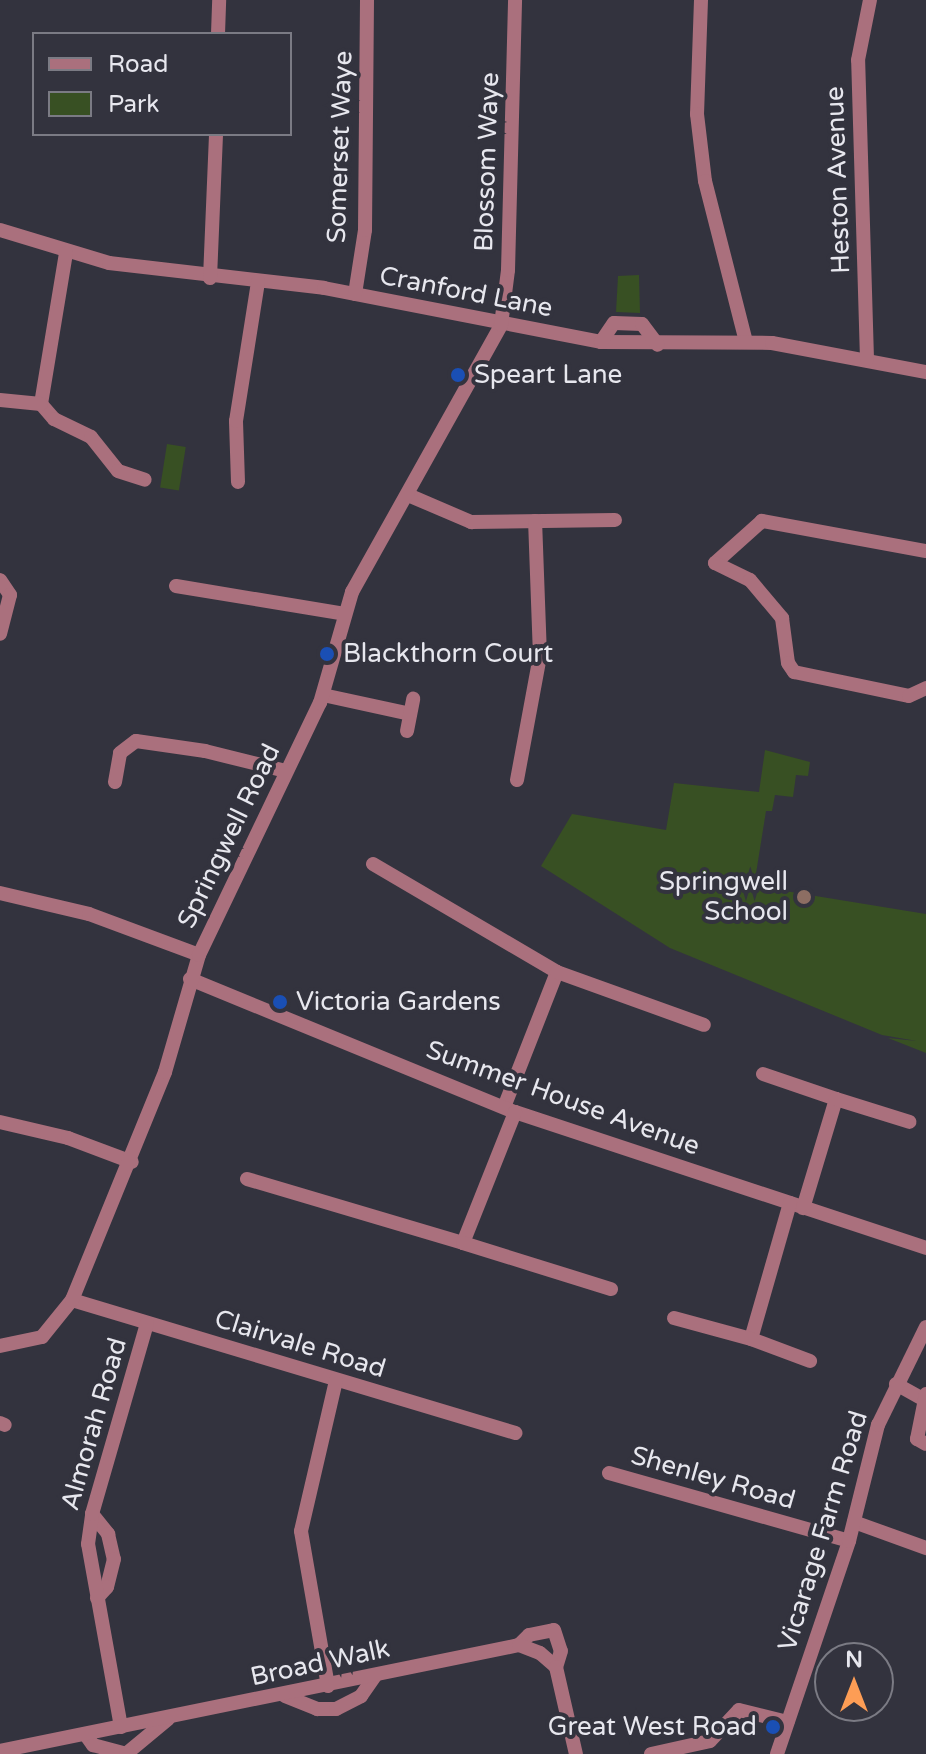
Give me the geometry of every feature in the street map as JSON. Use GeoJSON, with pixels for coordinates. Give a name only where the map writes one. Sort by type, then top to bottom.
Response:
{"type":"FeatureCollection","features":[{"type":"Feature","properties":{"kind":"street"},"geometry":{"type":"LineString","coordinates":[[218,32],[219,0]]}},
{"type":"Feature","properties":{"kind":"street","name":"Somerset Waye"},"geometry":{"type":"LineString","coordinates":[[355,294],[365,230],[367,0]]}},
{"type":"Feature","properties":{"kind":"street","name":"Blossom Waye"},"geometry":{"type":"LineString","coordinates":[[501,325],[508,270],[515,0]]}},
{"type":"Feature","properties":{"kind":"street"},"geometry":{"type":"LineString","coordinates":[[701,0],[697,114],[705,181],[746,342],[867,359],[926,372]]}},
{"type":"Feature","properties":{"kind":"street","name":"Heston Avenue"},"geometry":{"type":"LineString","coordinates":[[867,359],[858,60],[870,0]]}},
{"type":"Feature","properties":{"kind":"street"},"geometry":{"type":"LineString","coordinates":[[210,278],[216,136]]}},
{"type":"Feature","properties":{"kind":"street","name":"Cranford Lane"},"geometry":{"type":"LineString","coordinates":[[0,230],[66,253],[210,278],[355,294],[501,325],[601,342],[614,323],[642,324],[658,345],[746,342]]}},
{"type":"Feature","properties":{"kind":"street"},"geometry":{"type":"LineString","coordinates":[[41,404],[66,253]]}},
{"type":"Feature","properties":{"kind":"street"},"geometry":{"type":"LineString","coordinates":[[238,482],[236,421],[258,282]]}},
{"type":"Feature","properties":{"kind":"street","name":"Springwell Road"},"geometry":{"type":"LineString","coordinates":[[0,1346],[42,1337],[72,1300],[132,1162],[165,1072],[199,955],[323,695],[345,614],[501,325]]}},
{"type":"Feature","properties":{"kind":"street"},"geometry":{"type":"LineString","coordinates":[[0,400],[41,404],[54,419],[91,437],[118,471],[145,480]]}},
{"type":"Feature","properties":{"kind":"street"},"geometry":{"type":"LineString","coordinates":[[408,495],[471,522],[615,520]]}},
{"type":"Feature","properties":{"kind":"street"},"geometry":{"type":"LineString","coordinates":[[517,780],[540,656],[535,521]]}},
{"type":"Feature","properties":{"kind":"street"},"geometry":{"type":"LineString","coordinates":[[926,551],[762,521],[715,563],[750,580],[782,618],[788,663],[794,672],[909,696],[926,688]]}},
{"type":"Feature","properties":{"kind":"street"},"geometry":{"type":"LineString","coordinates":[[0,580],[10,595],[0,634]]}},
{"type":"Feature","properties":{"kind":"street"},"geometry":{"type":"LineString","coordinates":[[176,586],[345,614]]}},
{"type":"Feature","properties":{"kind":"street"},"geometry":{"type":"LineString","coordinates":[[323,695],[410,714]]}},
{"type":"Feature","properties":{"kind":"street"},"geometry":{"type":"LineString","coordinates":[[407,731],[413,699]]}},
{"type":"Feature","properties":{"kind":"street"},"geometry":{"type":"LineString","coordinates":[[115,782],[120,753],[136,741],[205,751],[286,771]]}},
{"type":"Feature","properties":{"kind":"street"},"geometry":{"type":"LineString","coordinates":[[373,864],[557,972],[704,1025]]}},
{"type":"Feature","properties":{"kind":"street"},"geometry":{"type":"LineString","coordinates":[[0,893],[89,914],[199,955]]}},
{"type":"Feature","properties":{"kind":"street"},"geometry":{"type":"LineString","coordinates":[[463,1243],[557,972]]}},
{"type":"Feature","properties":{"kind":"street","name":"Summer House Avenue"},"geometry":{"type":"LineString","coordinates":[[190,979],[510,1110],[926,1248]]}},
{"type":"Feature","properties":{"kind":"street"},"geometry":{"type":"LineString","coordinates":[[763,1074],[910,1122]]}},
{"type":"Feature","properties":{"kind":"street"},"geometry":{"type":"LineString","coordinates":[[751,1339],[836,1099]]}},
{"type":"Feature","properties":{"kind":"street"},"geometry":{"type":"LineString","coordinates":[[0,1122],[68,1138],[132,1162]]}},
{"type":"Feature","properties":{"kind":"street"},"geometry":{"type":"LineString","coordinates":[[247,1179],[611,1289]]}},
{"type":"Feature","properties":{"kind":"street","name":"Clairvale Road"},"geometry":{"type":"LineString","coordinates":[[72,1300],[515,1433]]}},
{"type":"Feature","properties":{"kind":"street"},"geometry":{"type":"LineString","coordinates":[[674,1318],[751,1339],[810,1361]]}},
{"type":"Feature","properties":{"kind":"street","name":"Almorah Road"},"geometry":{"type":"LineString","coordinates":[[121,1727],[88,1544],[92,1514],[147,1324]]}},
{"type":"Feature","properties":{"kind":"street","name":"Vicarage Farm Road"},"geometry":{"type":"LineString","coordinates":[[777,1754],[849,1541],[878,1425],[926,1327]]}},
{"type":"Feature","properties":{"kind":"street"},"geometry":{"type":"LineString","coordinates":[[328,1686],[301,1531],[336,1380]]}},
{"type":"Feature","properties":{"kind":"street"},"geometry":{"type":"LineString","coordinates":[[896,1384],[924,1396],[917,1439],[926,1444]]}},
{"type":"Feature","properties":{"kind":"street","name":"Shenley Road"},"geometry":{"type":"LineString","coordinates":[[609,1473],[849,1541]]}},
{"type":"Feature","properties":{"kind":"street"},"geometry":{"type":"LineString","coordinates":[[92,1514],[108,1534],[114,1559],[107,1587],[97,1598]]}},
{"type":"Feature","properties":{"kind":"street"},"geometry":{"type":"LineString","coordinates":[[854,1522],[926,1548]]}},
{"type":"Feature","properties":{"kind":"street","name":"Broad Walk"},"geometry":{"type":"LineString","coordinates":[[0,1751],[285,1696],[519,1645],[529,1635],[554,1630],[561,1651],[556,1667]]}},
{"type":"Feature","properties":{"kind":"street"},"geometry":{"type":"LineString","coordinates":[[519,1645],[540,1653],[556,1667],[576,1754]]}},
{"type":"Feature","properties":{"kind":"street"},"geometry":{"type":"LineString","coordinates":[[285,1696],[317,1709],[336,1709],[361,1696],[375,1676]]}},
{"type":"Feature","properties":{"kind":"street"},"geometry":{"type":"LineString","coordinates":[[651,1754],[718,1737],[739,1710],[788,1722]]}},
{"type":"Feature","properties":{"kind":"street"},"geometry":{"type":"LineString","coordinates":[[85,1734],[93,1745],[126,1754],[168,1719]]}},
{"type":"Feature","properties":{"kind":"green space"},"geometry":{"type":"Polygon","coordinates":[[[639,275],[640,313],[616,312],[618,276],[639,275]]]}},
{"type":"Feature","properties":{"kind":"green space"},"geometry":{"type":"Polygon","coordinates":[[[167,444],[186,447],[179,490],[160,487],[167,444]]]}},
{"type":"Feature","properties":{"kind":"green space","name":"Springwell School"},"geometry":{"type":"Polygon","coordinates":[[[765,750],[810,762],[808,776],[796,775],[793,797],[775,795],[772,811],[766,811],[754,886],[926,914],[926,1053],[888,1038],[917,1041],[882,1035],[670,948],[541,866],[572,814],[666,830],[674,783],[759,792],[765,750]]]}},
{"type":"Feature","properties":{"kind":"place","name":"Speart Lane"},"geometry":{"type":"Point","coordinates":[458,375]}},
{"type":"Feature","properties":{"kind":"place","name":"Blackthorn Court"},"geometry":{"type":"Point","coordinates":[327,654]}},
{"type":"Feature","properties":{"kind":"place","name":"Springwell School"},"geometry":{"type":"Point","coordinates":[804,897]}},
{"type":"Feature","properties":{"kind":"place","name":"Victoria Gardens"},"geometry":{"type":"Point","coordinates":[280,1002]}},
{"type":"Feature","properties":{"kind":"place","name":"Great West Road"},"geometry":{"type":"Point","coordinates":[773,1727]}}]}
